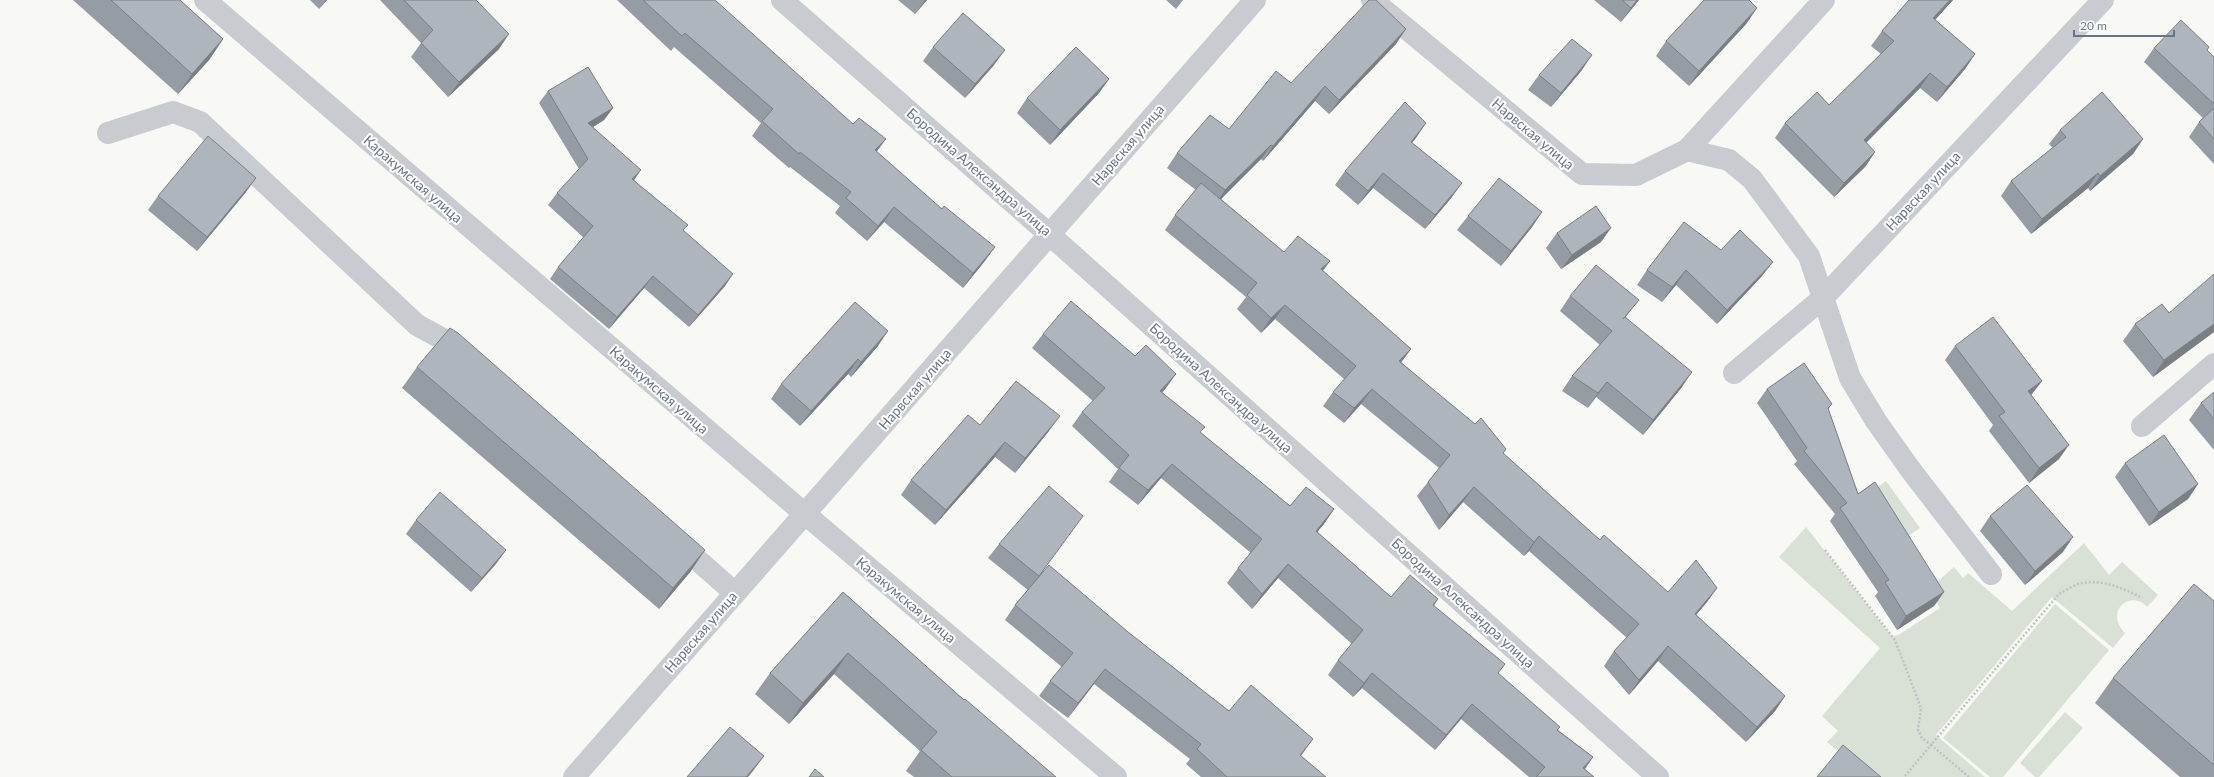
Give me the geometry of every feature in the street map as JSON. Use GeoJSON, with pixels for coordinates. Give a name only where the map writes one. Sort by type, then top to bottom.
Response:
{"type":"FeatureCollection","features":[{"type":"Feature","properties":{"kind":"street","name":"Каракумская улица"},"geometry":{"type":"LineString","coordinates":[[205,0],[804,514],[1116,777]]}},
{"type":"Feature","properties":{"kind":"street","name":"Бородина Александра улица"},"geometry":{"type":"LineString","coordinates":[[782,0],[1050,235],[1658,777]]}},
{"type":"Feature","properties":{"kind":"street","name":"Нарвская улица"},"geometry":{"type":"LineString","coordinates":[[574,777],[1255,0]]}},
{"type":"Feature","properties":{"kind":"street","name":"Нарвская улица"},"geometry":{"type":"LineString","coordinates":[[1372,0],[1582,174],[1636,175],[1687,150],[1824,0]]}},
{"type":"Feature","properties":{"kind":"street","name":"Нарвская улица"},"geometry":{"type":"LineString","coordinates":[[1734,373],[1823,298],[2103,0]]}},
{"type":"Feature","properties":{"kind":"street"},"geometry":{"type":"LineString","coordinates":[[108,133],[173,112],[200,122],[417,325],[452,344],[481,370]]}},
{"type":"Feature","properties":{"kind":"street"},"geometry":{"type":"LineString","coordinates":[[1687,150],[1729,160],[1752,179],[1809,256],[1850,378],[1876,421],[1910,469],[1991,574]]}},
{"type":"Feature","properties":{"kind":"street"},"geometry":{"type":"LineString","coordinates":[[2142,426],[2214,364]]}},
{"type":"Feature","properties":{"kind":"street"},"geometry":{"type":"LineString","coordinates":[[658,526],[735,593]]}},
{"type":"Feature","properties":{"kind":"path"},"geometry":{"type":"LineString","coordinates":[[1825,550],[1895,640],[1921,708],[1918,730],[1922,738],[1969,777]]}},
{"type":"Feature","properties":{"kind":"path"},"geometry":{"type":"LineString","coordinates":[[1904,777],[2059,594],[2078,584],[2094,583],[2109,584],[2124,588],[2142,598]]}},
{"type":"Feature","properties":{"kind":"shaded area"},"geometry":{"type":"Polygon","coordinates":[[[1886,481],[1920,528],[1904,539],[1870,493],[1886,481]]]}},
{"type":"Feature","properties":{"kind":"shaded area"},"geometry":{"type":"Polygon","coordinates":[[[1806,527],[1892,637],[1900,634],[1940,608],[1929,589],[1954,567],[1963,578],[1968,573],[2012,611],[2084,543],[2109,575],[2122,562],[2158,595],[2147,607],[2141,602],[2134,600],[2128,601],[2122,605],[2118,610],[2117,617],[2119,625],[2125,633],[2113,648],[2052,597],[1936,735],[1985,777],[1869,777],[1827,742],[1838,731],[1822,716],[1880,648],[1779,557],[1806,527]]]}},
{"type":"Feature","properties":{"kind":"shaded area"},"geometry":{"type":"Polygon","coordinates":[[[2055,604],[2109,650],[2003,777],[1990,777],[1943,738],[2055,604]]]}},
{"type":"Feature","properties":{"kind":"shaded area"},"geometry":{"type":"Polygon","coordinates":[[[2065,712],[2083,728],[2039,777],[2035,777],[2020,763],[2065,712]]]}},
{"type":"Feature","properties":{"kind":"building"},"geometry":{"type":"Polygon","coordinates":[[[111,0],[180,0],[223,39],[192,74],[111,0]]]}},
{"type":"Feature","properties":{"kind":"building"},"geometry":{"type":"Polygon","coordinates":[[[404,0],[476,0],[509,34],[459,82],[421,43],[433,30],[404,0]]]}},
{"type":"Feature","properties":{"kind":"building"},"geometry":{"type":"Polygon","coordinates":[[[643,0],[715,0],[853,124],[859,118],[886,139],[875,150],[942,209],[944,206],[995,247],[973,273],[894,207],[878,226],[846,198],[851,192],[800,152],[799,154],[762,121],[773,109],[685,33],[682,36],[643,0]]]}},
{"type":"Feature","properties":{"kind":"building"},"geometry":{"type":"Polygon","coordinates":[[[1369,0],[1376,0],[1406,29],[1339,100],[1325,86],[1273,146],[1271,145],[1225,190],[1177,153],[1210,115],[1229,129],[1276,71],[1291,83],[1369,0]]]}},
{"type":"Feature","properties":{"kind":"building"},"geometry":{"type":"Polygon","coordinates":[[[1622,0],[1637,0],[1631,8],[1622,0]]]}},
{"type":"Feature","properties":{"kind":"building"},"geometry":{"type":"Polygon","coordinates":[[[1704,0],[1749,0],[1757,8],[1699,71],[1666,41],[1704,0]]]}},
{"type":"Feature","properties":{"kind":"building"},"geometry":{"type":"Polygon","coordinates":[[[1909,0],[1950,0],[1933,18],[1975,54],[1947,87],[1930,73],[1864,140],[1875,152],[1844,183],[1785,123],[1817,92],[1829,105],[1894,41],[1882,31],[1909,0]]]}},
{"type":"Feature","properties":{"kind":"building"},"geometry":{"type":"Polygon","coordinates":[[[963,13],[1005,50],[975,84],[933,47],[963,13]]]}},
{"type":"Feature","properties":{"kind":"building"},"geometry":{"type":"Polygon","coordinates":[[[2181,20],[2209,47],[2207,50],[2214,57],[2214,104],[2154,48],[2181,20]]]}},
{"type":"Feature","properties":{"kind":"building"},"geometry":{"type":"Polygon","coordinates":[[[1572,39],[1592,55],[1561,93],[1539,75],[1572,39]]]}},
{"type":"Feature","properties":{"kind":"building"},"geometry":{"type":"Polygon","coordinates":[[[1076,47],[1109,79],[1060,130],[1027,98],[1076,47]]]}},
{"type":"Feature","properties":{"kind":"building"},"geometry":{"type":"Polygon","coordinates":[[[588,67],[613,108],[588,123],[641,170],[632,179],[688,225],[683,230],[733,274],[698,315],[653,276],[617,317],[558,267],[593,226],[557,193],[588,159],[548,91],[588,67]]]}},
{"type":"Feature","properties":{"kind":"building"},"geometry":{"type":"Polygon","coordinates":[[[2102,92],[2143,139],[2100,176],[2098,173],[2042,219],[2011,181],[2066,137],[2060,130],[2102,92]]]}},
{"type":"Feature","properties":{"kind":"building"},"geometry":{"type":"Polygon","coordinates":[[[1405,102],[1426,123],[1411,142],[1462,183],[1435,215],[1383,173],[1368,191],[1345,171],[1405,102]]]}},
{"type":"Feature","properties":{"kind":"building"},"geometry":{"type":"Polygon","coordinates":[[[2214,108],[2214,139],[2199,122],[2214,108]]]}},
{"type":"Feature","properties":{"kind":"building"},"geometry":{"type":"Polygon","coordinates":[[[208,136],[256,178],[207,237],[158,196],[208,136]]]}},
{"type":"Feature","properties":{"kind":"building"},"geometry":{"type":"Polygon","coordinates":[[[1499,178],[1542,212],[1511,251],[1468,216],[1499,178]]]}},
{"type":"Feature","properties":{"kind":"building"},"geometry":{"type":"Polygon","coordinates":[[[1201,183],[1284,252],[1298,236],[1330,261],[1321,269],[1411,349],[1399,361],[1475,424],[1481,418],[1506,449],[1503,453],[1600,540],[1604,535],[1668,592],[1696,560],[1717,588],[1695,614],[1785,696],[1757,727],[1668,646],[1639,680],[1614,651],[1639,624],[1539,536],[1534,542],[1474,487],[1449,515],[1428,482],[1450,455],[1372,389],[1354,408],[1333,392],[1356,366],[1285,305],[1271,318],[1247,295],[1257,283],[1175,215],[1201,183]]]}},
{"type":"Feature","properties":{"kind":"building"},"geometry":{"type":"Polygon","coordinates":[[[1596,206],[1611,228],[1572,255],[1557,233],[1596,206]]]}},
{"type":"Feature","properties":{"kind":"building"},"geometry":{"type":"Polygon","coordinates":[[[1684,222],[1721,250],[1740,230],[1773,262],[1727,310],[1686,270],[1672,287],[1647,270],[1684,222]]]}},
{"type":"Feature","properties":{"kind":"building"},"geometry":{"type":"Polygon","coordinates":[[[1596,265],[1639,300],[1623,319],[1625,317],[1692,372],[1653,420],[1607,382],[1598,393],[1572,376],[1612,331],[1570,296],[1596,265]]]}},
{"type":"Feature","properties":{"kind":"building"},"geometry":{"type":"Polygon","coordinates":[[[2214,274],[2214,324],[2164,360],[2135,324],[2162,304],[2169,313],[2214,274]]]}},
{"type":"Feature","properties":{"kind":"building"},"geometry":{"type":"Polygon","coordinates":[[[1071,301],[1135,356],[1146,345],[1176,374],[1160,391],[1205,427],[1200,432],[1290,506],[1306,487],[1334,509],[1316,531],[1391,597],[1410,575],[1438,599],[1433,605],[1505,664],[1498,673],[1560,727],[1557,730],[1593,757],[1583,768],[1594,777],[1536,777],[1545,767],[1472,704],[1446,735],[1372,673],[1364,683],[1338,660],[1363,630],[1288,564],[1262,594],[1238,568],[1262,539],[1172,464],[1148,490],[1119,468],[1129,455],[1082,412],[1105,388],[1043,334],[1071,301]]]}},
{"type":"Feature","properties":{"kind":"building"},"geometry":{"type":"Polygon","coordinates":[[[855,302],[888,331],[861,362],[858,359],[811,411],[781,384],[855,302]]]}},
{"type":"Feature","properties":{"kind":"building"},"geometry":{"type":"Polygon","coordinates":[[[1993,317],[2042,381],[2028,391],[2069,445],[2039,468],[1999,416],[2005,412],[1955,346],[1993,317]]]}},
{"type":"Feature","properties":{"kind":"building"},"geometry":{"type":"Polygon","coordinates":[[[450,328],[458,333],[705,550],[673,588],[417,367],[450,328]]]}},
{"type":"Feature","properties":{"kind":"building"},"geometry":{"type":"Polygon","coordinates":[[[1804,363],[1832,404],[1828,408],[1858,494],[1875,482],[1944,592],[1906,616],[1885,582],[1889,580],[1840,508],[1847,503],[1804,451],[1807,448],[1767,389],[1804,363]]]}},
{"type":"Feature","properties":{"kind":"building"},"geometry":{"type":"Polygon","coordinates":[[[1016,381],[1060,416],[1025,458],[1005,442],[946,510],[911,480],[968,415],[980,425],[1016,381]]]}},
{"type":"Feature","properties":{"kind":"building"},"geometry":{"type":"Polygon","coordinates":[[[2214,392],[2214,419],[2201,403],[2214,392]]]}},
{"type":"Feature","properties":{"kind":"building"},"geometry":{"type":"Polygon","coordinates":[[[2164,435],[2198,484],[2159,512],[2125,463],[2164,435]]]}},
{"type":"Feature","properties":{"kind":"building"},"geometry":{"type":"Polygon","coordinates":[[[2027,485],[2073,537],[2035,571],[1990,516],[2027,485]]]}},
{"type":"Feature","properties":{"kind":"building"},"geometry":{"type":"Polygon","coordinates":[[[1049,486],[1083,516],[1039,576],[999,544],[1049,486]]]}},
{"type":"Feature","properties":{"kind":"building"},"geometry":{"type":"Polygon","coordinates":[[[440,492],[506,550],[482,578],[416,520],[440,492]]]}},
{"type":"Feature","properties":{"kind":"building"},"geometry":{"type":"Polygon","coordinates":[[[1049,565],[1128,632],[1229,711],[1251,685],[1313,739],[1300,755],[1326,777],[1227,777],[1197,749],[1201,744],[1105,669],[1078,703],[1050,681],[1073,653],[1015,605],[1049,565]]]}},
{"type":"Feature","properties":{"kind":"building"},"geometry":{"type":"Polygon","coordinates":[[[2194,584],[2214,601],[2214,765],[2113,678],[2194,584]]]}},
{"type":"Feature","properties":{"kind":"building"},"geometry":{"type":"Polygon","coordinates":[[[843,592],[964,700],[965,699],[1056,777],[952,777],[921,750],[937,732],[848,653],[803,703],[770,673],[843,592]]]}},
{"type":"Feature","properties":{"kind":"building"},"geometry":{"type":"Polygon","coordinates":[[[730,727],[764,756],[746,777],[687,777],[730,727]]]}},
{"type":"Feature","properties":{"kind":"building"},"geometry":{"type":"Polygon","coordinates":[[[1843,745],[1881,777],[1817,777],[1843,745]]]}},
{"type":"Feature","properties":{"kind":"building"},"geometry":{"type":"Polygon","coordinates":[[[815,769],[824,777],[809,777],[815,769]]]}}]}
